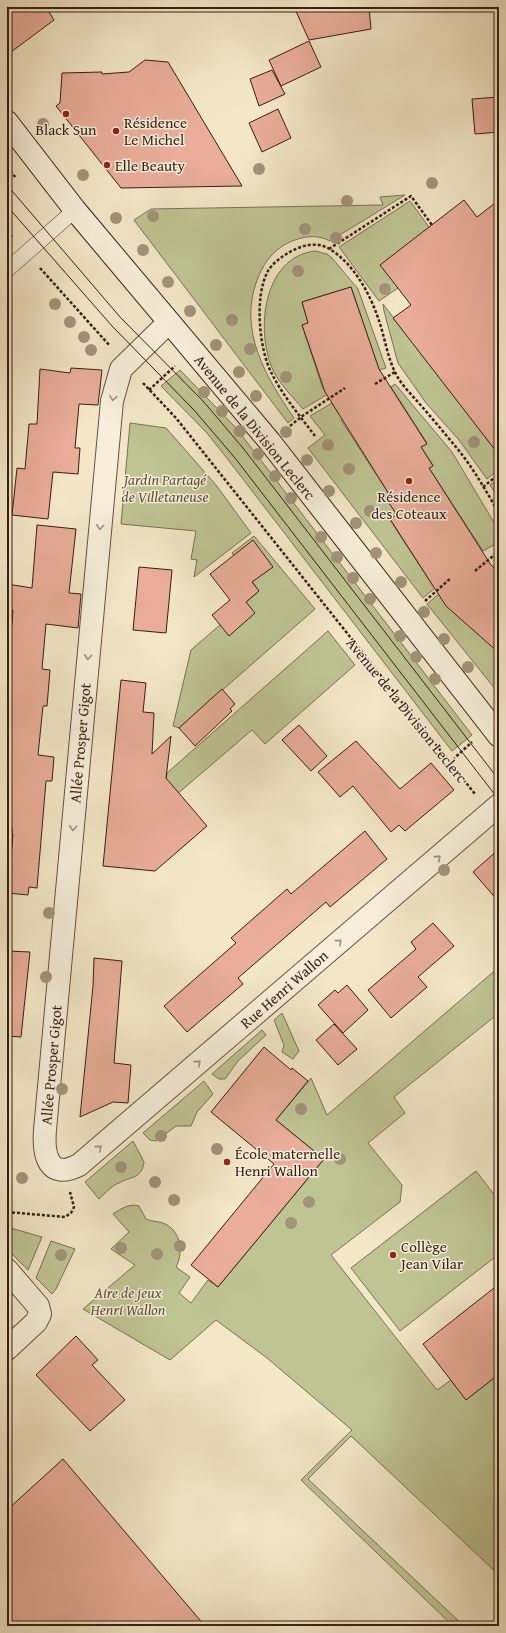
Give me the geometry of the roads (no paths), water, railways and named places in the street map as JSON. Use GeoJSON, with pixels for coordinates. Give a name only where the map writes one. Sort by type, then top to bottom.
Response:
{"type":"FeatureCollection","features":[{"type":"Feature","properties":{"kind":"street","name":"Avenue de la Division Leclerc"},"geometry":{"type":"LineString","coordinates":[[7,122],[75,210],[168,323],[270,442],[495,731]]}},
{"type":"Feature","properties":{"kind":"street","name":"Allée Prosper Gigot"},"geometry":{"type":"LineString","coordinates":[[68,1179],[48,1160],[45,1154],[44,1142],[110,418],[117,376],[126,362],[168,323]]}},
{"type":"Feature","properties":{"kind":"street","name":"Rue Henri Wallon"},"geometry":{"type":"LineString","coordinates":[[68,1179],[79,1165],[499,805]]}},
{"type":"Feature","properties":{"kind":"street"},"geometry":{"type":"LineString","coordinates":[[7,1270],[40,1310],[39,1319],[7,1349]]}},
{"type":"Feature","properties":{"kind":"lane"},"geometry":{"type":"LineString","coordinates":[[7,270],[75,210]]}},
{"type":"Feature","properties":{"kind":"tram line"},"geometry":{"type":"LineString","coordinates":[[7,185],[120,317],[203,401],[243,448],[499,780]]}},
{"type":"Feature","properties":{"kind":"tram line"},"geometry":{"type":"LineString","coordinates":[[7,206],[112,326],[194,410],[235,458],[499,800]]}},
{"type":"Feature","properties":{"kind":"place","name":"Black Sun"},"geometry":{"type":"Point","coordinates":[66,114]}},
{"type":"Feature","properties":{"kind":"place","name":"Résidence Le Michel"},"geometry":{"type":"Point","coordinates":[116,131]}},
{"type":"Feature","properties":{"kind":"place","name":"Elle Beauty"},"geometry":{"type":"Point","coordinates":[107,165]}},
{"type":"Feature","properties":{"kind":"place","name":"Résidence des Coteaux"},"geometry":{"type":"Point","coordinates":[409,481]}},
{"type":"Feature","properties":{"kind":"place","name":"École maternelle Henri Wallon"},"geometry":{"type":"Point","coordinates":[227,1162]}},
{"type":"Feature","properties":{"kind":"place","name":"Collège Jean Vilar"},"geometry":{"type":"Point","coordinates":[393,1255]}},
{"type":"Feature","properties":{"kind":"park label","name":"Jardin Partagé de Villetaneuse"},"geometry":{"type":"Point","coordinates":[165,488]}},
{"type":"Feature","properties":{"kind":"park label","name":"Aire de jeux Henri Wallon"},"geometry":{"type":"Point","coordinates":[128,1300]}}]}
